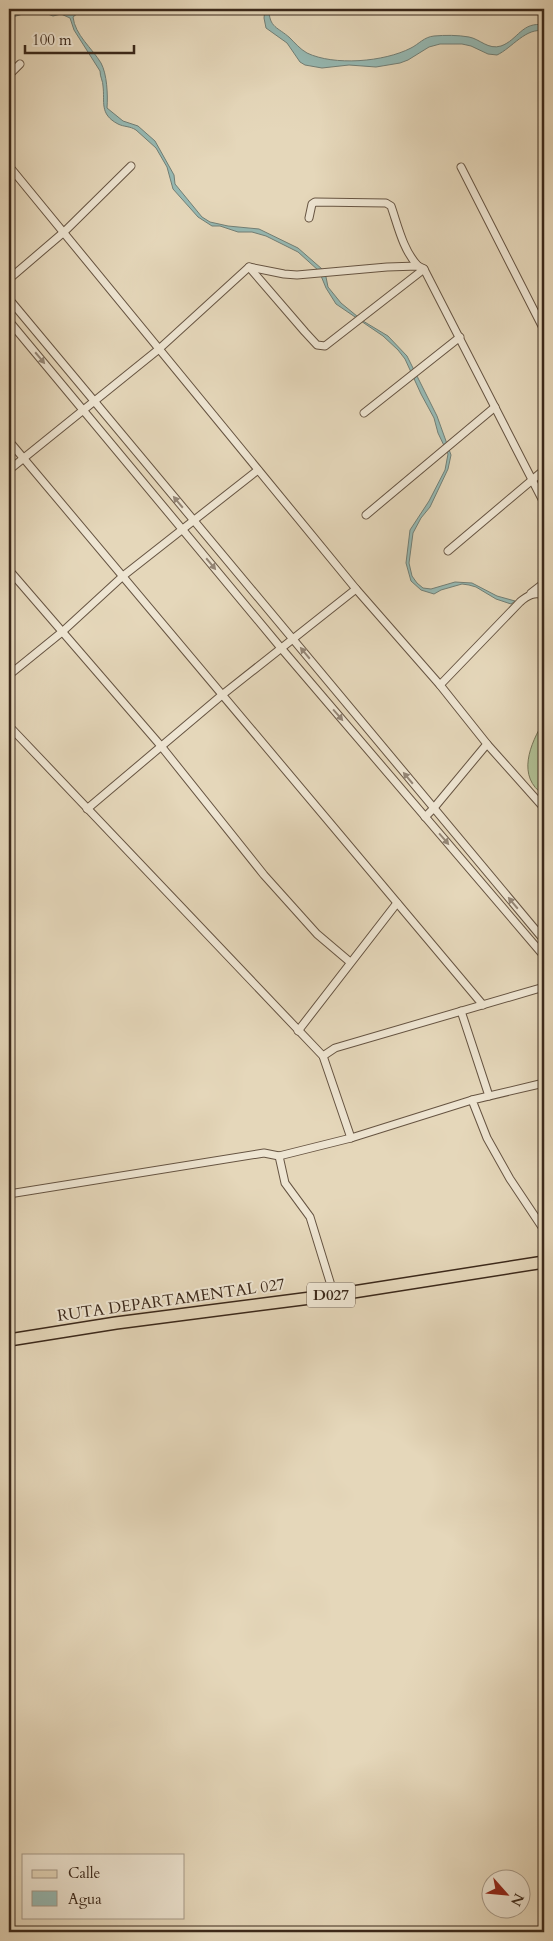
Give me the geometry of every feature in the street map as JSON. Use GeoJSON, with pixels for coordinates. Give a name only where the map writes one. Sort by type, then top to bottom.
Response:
{"type":"FeatureCollection","features":[{"type":"Feature","properties":{"kind":"main road","name":"RUTA DEPARTAMENTAL 027"},"geometry":{"type":"LineString","coordinates":[[9,1340],[116,1323],[334,1295],[544,1262]]}},
{"type":"Feature","properties":{"kind":"street"},"geometry":{"type":"LineString","coordinates":[[9,75],[20,64]]}},
{"type":"Feature","properties":{"kind":"street"},"geometry":{"type":"LineString","coordinates":[[9,166],[356,589],[440,685],[487,744],[544,808]]}},
{"type":"Feature","properties":{"kind":"street"},"geometry":{"type":"LineString","coordinates":[[9,279],[64,232],[131,166]]}},
{"type":"Feature","properties":{"kind":"street"},"geometry":{"type":"LineString","coordinates":[[461,167],[544,330]]}},
{"type":"Feature","properties":{"kind":"street"},"geometry":{"type":"LineString","coordinates":[[309,218],[312,204],[315,202],[380,202],[390,206],[411,258],[421,267],[460,337],[544,503]]}},
{"type":"Feature","properties":{"kind":"street"},"geometry":{"type":"LineString","coordinates":[[249,267],[304,332],[317,345],[325,346],[421,267]]}},
{"type":"Feature","properties":{"kind":"street"},"geometry":{"type":"LineString","coordinates":[[249,267],[298,275],[387,267],[421,267]]}},
{"type":"Feature","properties":{"kind":"street"},"geometry":{"type":"LineString","coordinates":[[9,470],[159,349],[249,267]]}},
{"type":"Feature","properties":{"kind":"street"},"geometry":{"type":"LineString","coordinates":[[9,299],[544,940]]}},
{"type":"Feature","properties":{"kind":"street"},"geometry":{"type":"LineString","coordinates":[[9,321],[281,648],[544,956]]}},
{"type":"Feature","properties":{"kind":"street"},"geometry":{"type":"LineString","coordinates":[[364,413],[460,337]]}},
{"type":"Feature","properties":{"kind":"street"},"geometry":{"type":"LineString","coordinates":[[366,516],[495,407]]}},
{"type":"Feature","properties":{"kind":"street"},"geometry":{"type":"LineString","coordinates":[[9,441],[483,1005]]}},
{"type":"Feature","properties":{"kind":"street"},"geometry":{"type":"LineString","coordinates":[[9,675],[62,632],[123,576],[258,470]]}},
{"type":"Feature","properties":{"kind":"street"},"geometry":{"type":"LineString","coordinates":[[448,551],[544,470]]}},
{"type":"Feature","properties":{"kind":"street"},"geometry":{"type":"LineString","coordinates":[[9,570],[161,746],[264,876],[317,934],[350,962]]}},
{"type":"Feature","properties":{"kind":"street"},"geometry":{"type":"LineString","coordinates":[[440,685],[518,604],[544,583]]}},
{"type":"Feature","properties":{"kind":"street"},"geometry":{"type":"LineString","coordinates":[[87,808],[222,695],[356,589]]}},
{"type":"Feature","properties":{"kind":"street"},"geometry":{"type":"LineString","coordinates":[[529,594],[538,593],[544,595]]}},
{"type":"Feature","properties":{"kind":"street"},"geometry":{"type":"LineString","coordinates":[[9,726],[323,1056],[351,1138]]}},
{"type":"Feature","properties":{"kind":"street"},"geometry":{"type":"LineString","coordinates":[[425,817],[487,744]]}},
{"type":"Feature","properties":{"kind":"street"},"geometry":{"type":"LineString","coordinates":[[298,1031],[397,903]]}},
{"type":"Feature","properties":{"kind":"street"},"geometry":{"type":"LineString","coordinates":[[323,1056],[335,1048],[544,987]]}},
{"type":"Feature","properties":{"kind":"street"},"geometry":{"type":"LineString","coordinates":[[461,1012],[488,1096]]}},
{"type":"Feature","properties":{"kind":"street"},"geometry":{"type":"LineString","coordinates":[[9,1194],[264,1153],[278,1156],[351,1138],[472,1100],[544,1083]]}},
{"type":"Feature","properties":{"kind":"street"},"geometry":{"type":"LineString","coordinates":[[472,1100],[487,1138],[510,1178],[544,1230]]}},
{"type":"Feature","properties":{"kind":"street"},"geometry":{"type":"LineString","coordinates":[[278,1156],[284,1183],[310,1217],[334,1295]]}},
{"type":"Feature","properties":{"kind":"green space"},"geometry":{"type":"Polygon","coordinates":[[[544,721],[544,795],[535,788],[530,779],[528,760],[534,740],[544,721]]]}},
{"type":"Feature","properties":{"kind":"water"},"geometry":{"type":"Polygon","coordinates":[[[40,9],[52,12],[83,9],[73,17],[74,24],[80,36],[101,63],[105,73],[107,108],[123,121],[138,126],[155,141],[174,175],[175,184],[202,217],[210,222],[228,226],[259,229],[298,248],[322,269],[328,287],[341,303],[363,321],[388,336],[407,356],[437,416],[451,455],[448,469],[430,507],[421,518],[413,533],[409,563],[412,576],[423,588],[431,589],[455,582],[472,583],[497,596],[515,601],[511,604],[496,599],[476,587],[462,584],[434,594],[421,590],[411,581],[406,563],[410,530],[429,501],[445,470],[448,454],[438,433],[434,418],[405,359],[398,350],[383,336],[336,304],[326,288],[319,271],[298,252],[266,236],[212,226],[198,217],[173,189],[167,167],[156,148],[136,130],[118,124],[105,112],[100,71],[74,30],[70,18],[61,14],[53,16],[37,10],[9,18],[9,11],[40,9]]]}},
{"type":"Feature","properties":{"kind":"water"},"geometry":{"type":"Polygon","coordinates":[[[265,9],[269,9],[272,24],[304,51],[331,60],[359,61],[387,57],[400,53],[424,39],[434,36],[469,37],[496,47],[507,43],[530,26],[544,25],[544,31],[531,32],[525,35],[497,55],[488,54],[462,44],[440,44],[429,47],[400,63],[376,67],[349,65],[322,68],[305,65],[300,62],[287,43],[266,28],[265,9]]]}}]}
